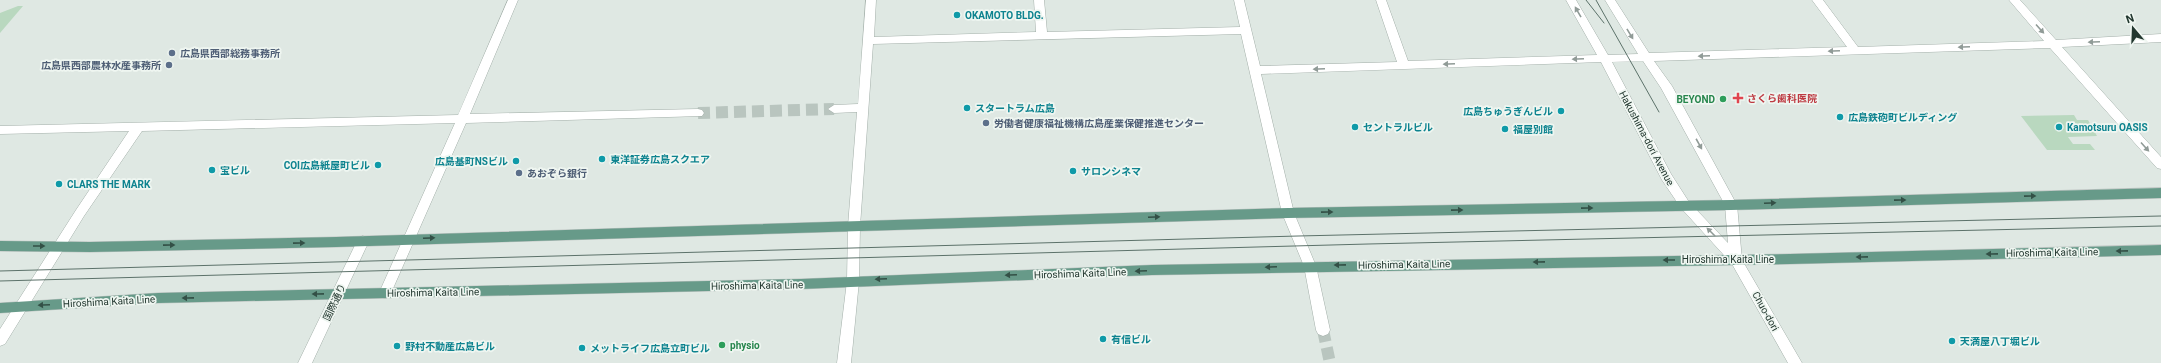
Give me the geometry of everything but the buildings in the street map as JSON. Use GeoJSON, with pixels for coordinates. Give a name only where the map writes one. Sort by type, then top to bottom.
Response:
{"type":"FeatureCollection","features":[{"type":"Feature","properties":{"kind":"main road"},"geometry":{"type":"LineString","coordinates":[[0,246],[363,241],[1288,213],[1731,205],[2161,193]]}},
{"type":"Feature","properties":{"kind":"main road","name":"Hiroshima Kaita Line"},"geometry":{"type":"LineString","coordinates":[[0,308],[158,298],[385,294],[853,281],[1310,266],[1644,260],[1736,260],[2161,250]]}},
{"type":"Feature","properties":{"kind":"street"},"geometry":{"type":"LineString","coordinates":[[385,294],[513,0]]}},
{"type":"Feature","properties":{"kind":"street"},"geometry":{"type":"LineString","coordinates":[[844,363],[853,281],[854,226],[871,0]]}},
{"type":"Feature","properties":{"kind":"street"},"geometry":{"type":"LineString","coordinates":[[1039,0],[1042,36]]}},
{"type":"Feature","properties":{"kind":"street"},"geometry":{"type":"LineString","coordinates":[[1239,0],[1288,213],[1310,266],[1322,330]]}},
{"type":"Feature","properties":{"kind":"street"},"geometry":{"type":"LineString","coordinates":[[1381,0],[1404,66]]}},
{"type":"Feature","properties":{"kind":"street","name":"Hakushima-dori Avenue"},"geometry":{"type":"LineString","coordinates":[[1571,0],[1604,58],[1666,177],[1685,205],[1736,260]]}},
{"type":"Feature","properties":{"kind":"street"},"geometry":{"type":"LineString","coordinates":[[1610,0],[1670,93],[1731,205],[1736,260]]}},
{"type":"Feature","properties":{"kind":"street"},"geometry":{"type":"LineString","coordinates":[[1817,0],[1856,51]]}},
{"type":"Feature","properties":{"kind":"street"},"geometry":{"type":"LineString","coordinates":[[2014,0],[2161,165]]}},
{"type":"Feature","properties":{"kind":"street"},"geometry":{"type":"LineString","coordinates":[[868,41],[1246,30]]}},
{"type":"Feature","properties":{"kind":"street"},"geometry":{"type":"LineString","coordinates":[[1255,70],[1856,51],[2053,44],[2161,38]]}},
{"type":"Feature","properties":{"kind":"street"},"geometry":{"type":"LineString","coordinates":[[834,109],[863,108]]}},
{"type":"Feature","properties":{"kind":"street"},"geometry":{"type":"LineString","coordinates":[[0,130],[698,113]]}},
{"type":"Feature","properties":{"kind":"street"},"geometry":{"type":"LineString","coordinates":[[0,340],[139,126]]}},
{"type":"Feature","properties":{"kind":"street","name":"国際通り"},"geometry":{"type":"LineString","coordinates":[[305,363],[363,241]]}},
{"type":"Feature","properties":{"kind":"street","name":"Chuo-dori"},"geometry":{"type":"LineString","coordinates":[[1736,260],[1795,363]]}},
{"type":"Feature","properties":{"kind":"green space"},"geometry":{"type":"Polygon","coordinates":[[[18,6],[23,6],[0,33],[0,13],[18,6]]]}},
{"type":"Feature","properties":{"kind":"green space"},"geometry":{"type":"Polygon","coordinates":[[[2074,115],[2077,120],[2088,120],[2097,136],[2068,137],[2073,144],[2090,144],[2095,150],[2047,150],[2021,116],[2074,115]]]}},
{"type":"Feature","properties":{"kind":"tunnel"},"geometry":{"type":"LineString","coordinates":[[698,113],[834,109]]}},
{"type":"Feature","properties":{"kind":"tunnel"},"geometry":{"type":"LineString","coordinates":[[1323,330],[1330,363]]}},
{"type":"Feature","properties":{"kind":"tram line"},"geometry":{"type":"LineString","coordinates":[[1586,0],[1604,23]]}},
{"type":"Feature","properties":{"kind":"tram line"},"geometry":{"type":"LineString","coordinates":[[1596,0],[1659,112]]}},
{"type":"Feature","properties":{"kind":"tram line"},"geometry":{"type":"LineString","coordinates":[[0,271],[1298,236],[2161,216]]}},
{"type":"Feature","properties":{"kind":"tram line"},"geometry":{"type":"LineString","coordinates":[[0,281],[1368,244],[2161,226]]}},
{"type":"Feature","properties":{"kind":"place","name":"OKAMOTO BLDG."},"geometry":{"type":"Point","coordinates":[957,15]}},
{"type":"Feature","properties":{"kind":"place","name":"広島県西部総務事務所"},"geometry":{"type":"Point","coordinates":[172,53]}},
{"type":"Feature","properties":{"kind":"place","name":"広島県西部農林水産事務所"},"geometry":{"type":"Point","coordinates":[169,65]}},
{"type":"Feature","properties":{"kind":"place","name":"さくら歯科医院"},"geometry":{"type":"Point","coordinates":[1738,98]}},
{"type":"Feature","properties":{"kind":"place","name":"BEYOND"},"geometry":{"type":"Point","coordinates":[1723,99]}},
{"type":"Feature","properties":{"kind":"place","name":"スタートラム広島"},"geometry":{"type":"Point","coordinates":[967,108]}},
{"type":"Feature","properties":{"kind":"place","name":"広島ちゅうぎんビル"},"geometry":{"type":"Point","coordinates":[1561,111]}},
{"type":"Feature","properties":{"kind":"place","name":"広島鉄砲町ビルディング"},"geometry":{"type":"Point","coordinates":[1840,117]}},
{"type":"Feature","properties":{"kind":"place","name":"労働者健康福祉機構広島産業保健推進センター"},"geometry":{"type":"Point","coordinates":[986,123]}},
{"type":"Feature","properties":{"kind":"place","name":"セントラルビル"},"geometry":{"type":"Point","coordinates":[1355,127]}},
{"type":"Feature","properties":{"kind":"place","name":"Kamotsuru OASIS"},"geometry":{"type":"Point","coordinates":[2059,127]}},
{"type":"Feature","properties":{"kind":"place","name":"福屋別館"},"geometry":{"type":"Point","coordinates":[1505,129]}},
{"type":"Feature","properties":{"kind":"place","name":"東洋証券広島スクエア"},"geometry":{"type":"Point","coordinates":[602,159]}},
{"type":"Feature","properties":{"kind":"place","name":"広島基町NSビル"},"geometry":{"type":"Point","coordinates":[516,161]}},
{"type":"Feature","properties":{"kind":"place","name":"COI広島紙屋町ビル"},"geometry":{"type":"Point","coordinates":[378,165]}},
{"type":"Feature","properties":{"kind":"place","name":"宝ビル"},"geometry":{"type":"Point","coordinates":[212,170]}},
{"type":"Feature","properties":{"kind":"place","name":"サロンシネマ"},"geometry":{"type":"Point","coordinates":[1073,171]}},
{"type":"Feature","properties":{"kind":"place","name":"あおぞら銀行"},"geometry":{"type":"Point","coordinates":[519,173]}},
{"type":"Feature","properties":{"kind":"place","name":"CLARS THE MARK"},"geometry":{"type":"Point","coordinates":[59,184]}},
{"type":"Feature","properties":{"kind":"place","name":"有信ビル"},"geometry":{"type":"Point","coordinates":[1103,339]}},
{"type":"Feature","properties":{"kind":"place","name":"天満屋八丁堀ビル"},"geometry":{"type":"Point","coordinates":[1952,341]}},
{"type":"Feature","properties":{"kind":"place","name":"physio"},"geometry":{"type":"Point","coordinates":[722,345]}},
{"type":"Feature","properties":{"kind":"place","name":"野村不動産広島ビル"},"geometry":{"type":"Point","coordinates":[397,346]}},
{"type":"Feature","properties":{"kind":"place","name":"メットライフ広島立町ビル"},"geometry":{"type":"Point","coordinates":[582,348]}}]}
